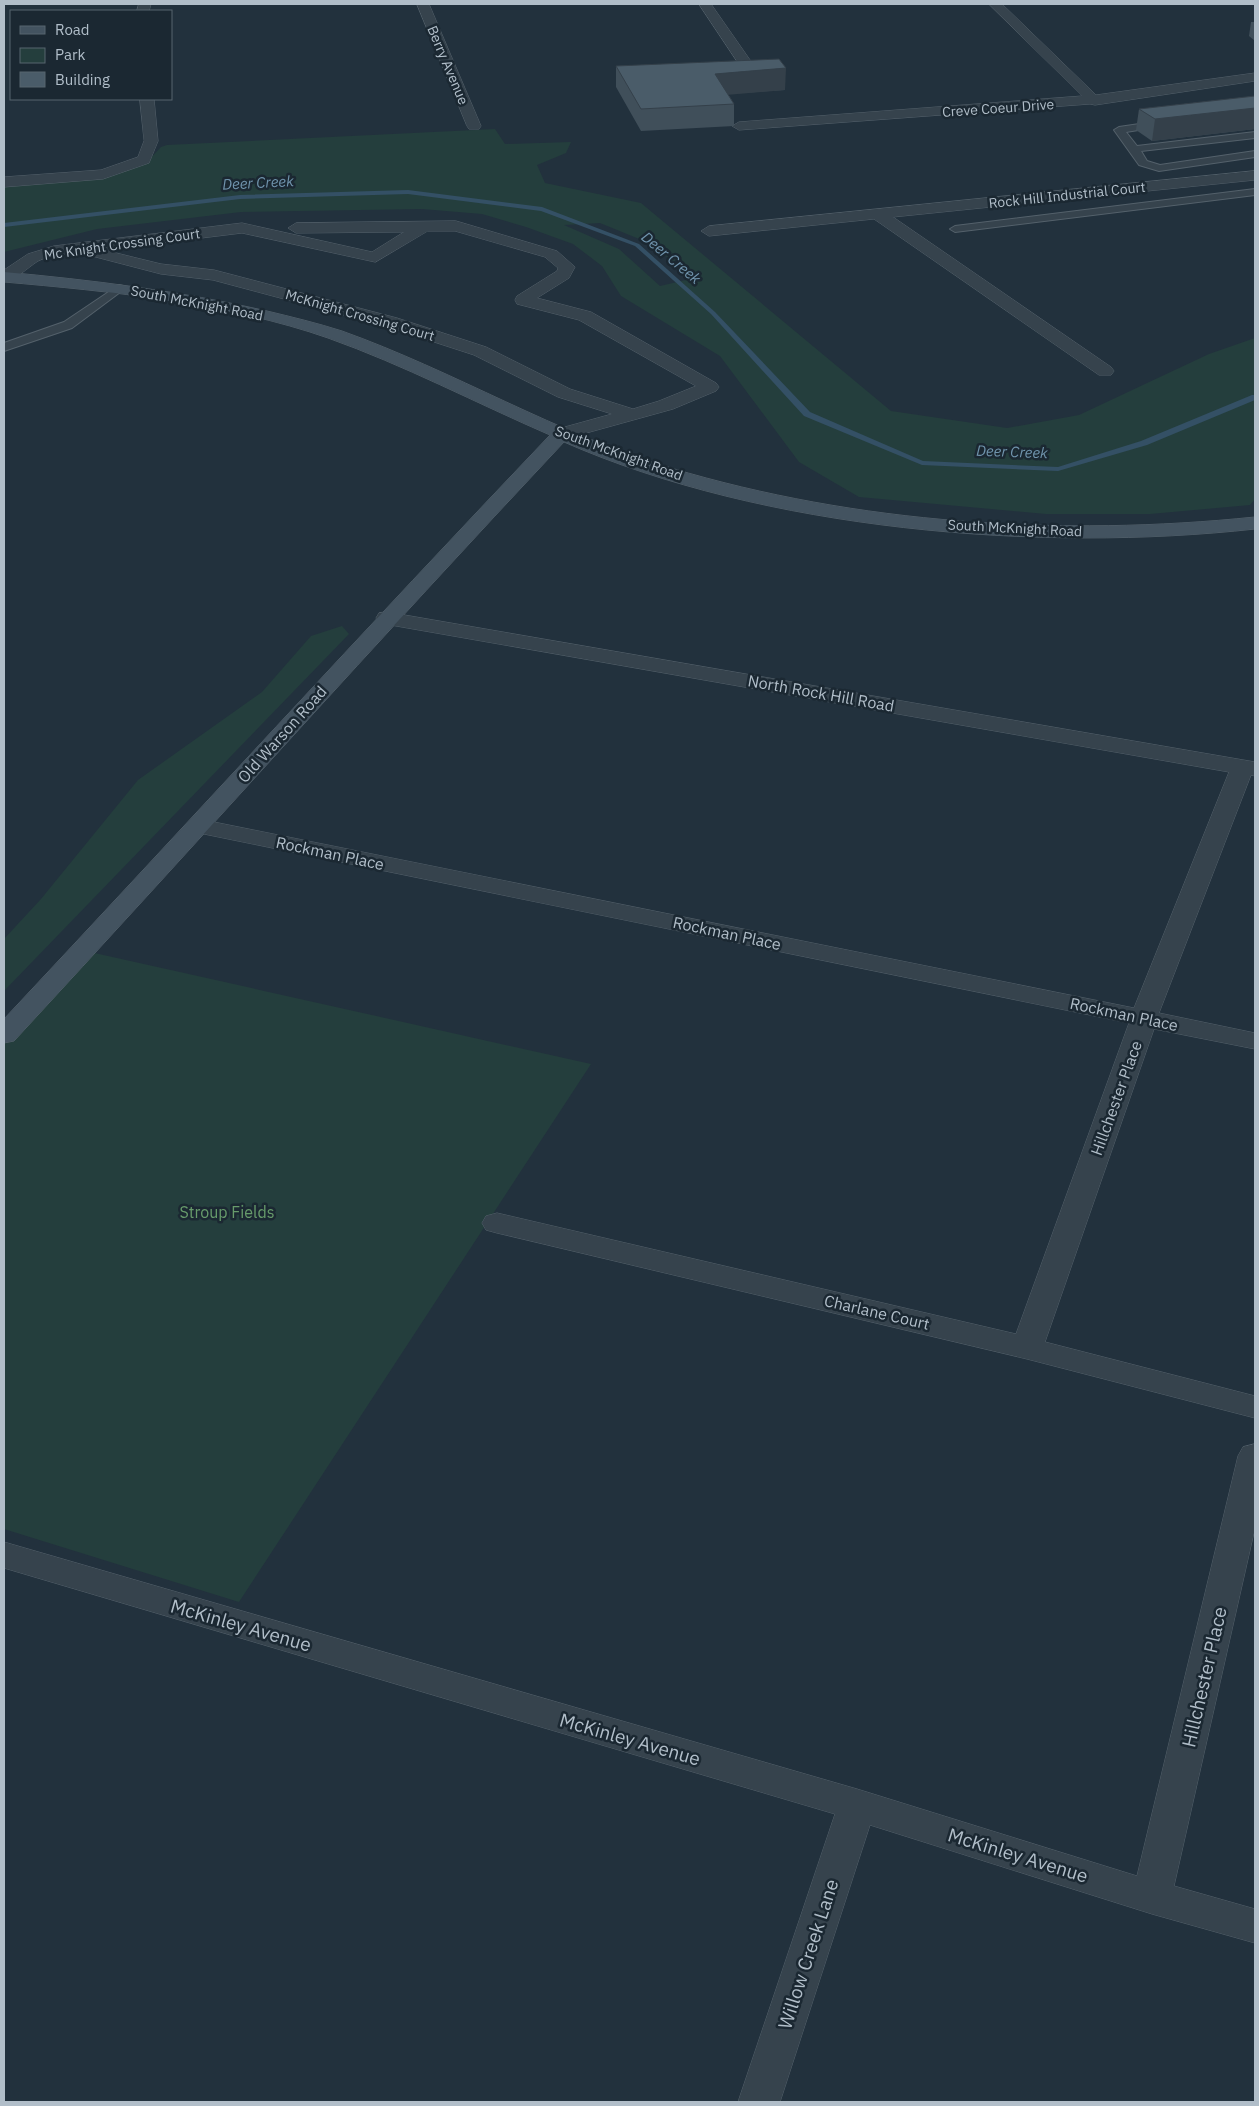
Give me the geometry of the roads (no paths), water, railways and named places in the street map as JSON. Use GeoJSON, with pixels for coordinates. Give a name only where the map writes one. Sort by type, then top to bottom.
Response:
{"type":"FeatureCollection","features":[{"type":"Feature","properties":{"kind":"main road","name":"South McKnight Road"},"geometry":{"type":"LineString","coordinates":[[4,277],[119,288],[228,306],[340,336],[416,366],[561,434],[663,472],[783,502],[922,523],[1058,532],[1168,531],[1255,523]]}},
{"type":"Feature","properties":{"kind":"main road","name":"Old Warson Road"},"geometry":{"type":"LineString","coordinates":[[4,1036],[199,826],[386,618],[561,434]]}},
{"type":"Feature","properties":{"kind":"street","name":"Berry Avenue"},"geometry":{"type":"LineString","coordinates":[[423,4],[474,126]]}},
{"type":"Feature","properties":{"kind":"street"},"geometry":{"type":"LineString","coordinates":[[705,4],[750,70]]}},
{"type":"Feature","properties":{"kind":"street"},"geometry":{"type":"LineString","coordinates":[[994,4],[1095,101]]}},
{"type":"Feature","properties":{"kind":"street","name":"Creve Coeur Drive"},"geometry":{"type":"LineString","coordinates":[[739,126],[1095,101],[1175,91],[1255,77]]}},
{"type":"Feature","properties":{"kind":"street"},"geometry":{"type":"LineString","coordinates":[[4,182],[103,174],[144,160],[151,141],[148,100]]}},
{"type":"Feature","properties":{"kind":"street","name":"Rock Hill Industrial Court"},"geometry":{"type":"LineString","coordinates":[[709,231],[1255,175]]}},
{"type":"Feature","properties":{"kind":"street"},"geometry":{"type":"LineString","coordinates":[[878,214],[1105,371]]}},
{"type":"Feature","properties":{"kind":"street","name":"Mc Knight Crossing Court"},"geometry":{"type":"LineString","coordinates":[[4,277],[34,256],[54,250],[247,229],[456,226],[551,254],[567,267],[564,274],[523,300],[585,316],[710,387],[666,405],[561,434]]}},
{"type":"Feature","properties":{"kind":"street","name":"Mc Knight Crossing Court"},"geometry":{"type":"LineString","coordinates":[[247,229],[376,257],[423,227]]}},
{"type":"Feature","properties":{"kind":"street","name":"McKnight Crossing Court"},"geometry":{"type":"LineString","coordinates":[[78,248],[161,269],[214,275],[391,322],[480,351],[564,393],[631,414]]}},
{"type":"Feature","properties":{"kind":"street","name":"North Rock Hill Road"},"geometry":{"type":"LineString","coordinates":[[386,618],[1249,768]]}},
{"type":"Feature","properties":{"kind":"street","name":"Hillchester Place"},"geometry":{"type":"LineString","coordinates":[[1028,1348],[1144,1018],[1249,768]]}},
{"type":"Feature","properties":{"kind":"street","name":"Rockman Place"},"geometry":{"type":"LineString","coordinates":[[199,826],[1255,1041]]}},
{"type":"Feature","properties":{"kind":"street","name":"Charlane Court"},"geometry":{"type":"LineString","coordinates":[[497,1223],[1028,1348],[1255,1407]]}},
{"type":"Feature","properties":{"kind":"street","name":"Hillchester Place"},"geometry":{"type":"LineString","coordinates":[[1152,1897],[1255,1456]]}},
{"type":"Feature","properties":{"kind":"street","name":"McKinley Avenue"},"geometry":{"type":"LineString","coordinates":[[4,1555],[857,1805],[1152,1897],[1255,1926]]}},
{"type":"Feature","properties":{"kind":"street","name":"Willow Creek Lane"},"geometry":{"type":"LineString","coordinates":[[759,2102],[857,1805]]}},
{"type":"Feature","properties":{"kind":"lane"},"geometry":{"type":"LineString","coordinates":[[1168,123],[1119,130],[1143,163],[1159,168],[1255,154]]}},
{"type":"Feature","properties":{"kind":"lane"},"geometry":{"type":"LineString","coordinates":[[1134,149],[1255,135]]}},
{"type":"Feature","properties":{"kind":"lane"},"geometry":{"type":"LineString","coordinates":[[1224,179],[1253,194]]}},
{"type":"Feature","properties":{"kind":"lane"},"geometry":{"type":"LineString","coordinates":[[955,229],[1253,194]]}},
{"type":"Feature","properties":{"kind":"lane"},"geometry":{"type":"LineString","coordinates":[[997,202],[1022,220]]}},
{"type":"Feature","properties":{"kind":"lane"},"geometry":{"type":"LineString","coordinates":[[4,347],[68,325],[119,288]]}},
{"type":"Feature","properties":{"kind":"waterway","name":"Deer Creek"},"geometry":{"type":"LineString","coordinates":[[4,225],[240,197],[408,192],[542,209],[637,245],[713,313],[807,414],[922,463],[1058,469],[1144,443],[1255,397]]}},
{"type":"Feature","properties":{"kind":"park label","name":"Stroup Fields"},"geometry":{"type":"Point","coordinates":[227,1212]}}]}
